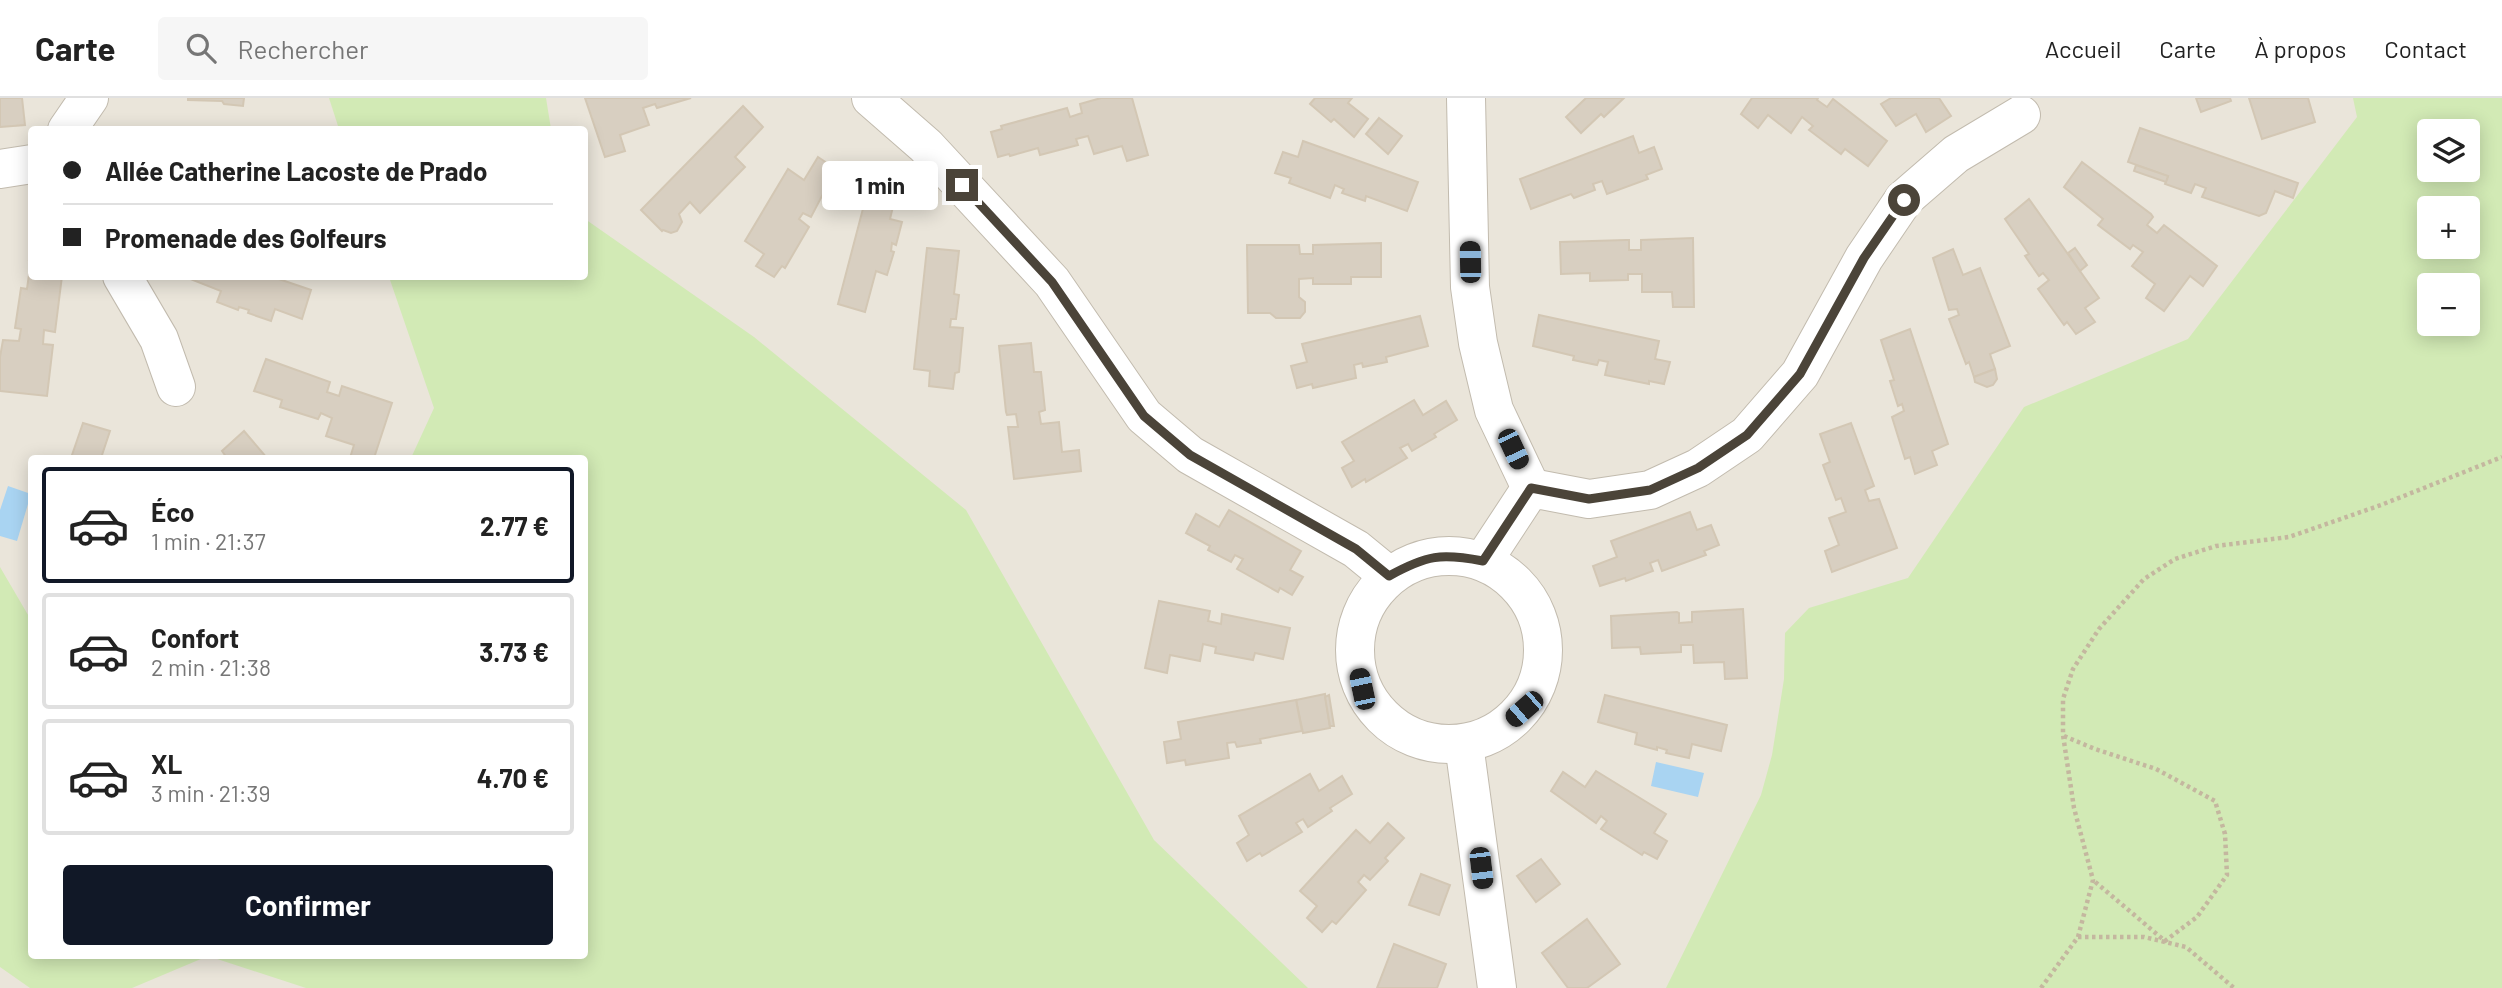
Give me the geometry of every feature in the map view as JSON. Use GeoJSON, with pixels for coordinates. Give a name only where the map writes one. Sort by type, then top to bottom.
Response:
{"type":"FeatureCollection","features":[{"type":"Feature","properties":{"kind":"street"},"geometry":{"type":"LineString","coordinates":[[70,126],[89,98]]}},
{"type":"Feature","properties":{"kind":"street"},"geometry":{"type":"LineString","coordinates":[[871,98],[926,146],[1052,282],[1144,416],[1190,455],[1356,549],[1389,576]]}},
{"type":"Feature","properties":{"kind":"street"},"geometry":{"type":"LineString","coordinates":[[1466,98],[1470,287],[1478,343],[1494,410],[1531,488]]}},
{"type":"Feature","properties":{"kind":"street"},"geometry":{"type":"LineString","coordinates":[[1531,488],[1589,499],[1650,490],[1698,468],[1747,435],[1800,374],[1864,258],[1904,200],[1956,154],[2021,115]]}},
{"type":"Feature","properties":{"kind":"street"},"geometry":{"type":"LineString","coordinates":[[0,169],[28,165]]}},
{"type":"Feature","properties":{"kind":"street"},"geometry":{"type":"LineString","coordinates":[[124,280],[159,339],[176,387]]}},
{"type":"Feature","properties":{"kind":"street"},"geometry":{"type":"LineString","coordinates":[[1483,561],[1531,488]]}},
{"type":"Feature","properties":{"kind":"street"},"geometry":{"type":"LineString","coordinates":[[1451,555],[1483,561],[1514,580],[1535,608],[1545,642],[1541,678],[1524,709],[1497,733],[1464,744],[1423,742],[1386,722],[1362,689],[1354,648],[1363,609],[1389,576],[1418,560],[1451,555]]}},
{"type":"Feature","properties":{"kind":"street"},"geometry":{"type":"LineString","coordinates":[[1464,744],[1497,988]]}},
{"type":"Feature","properties":{"kind":"path"},"geometry":{"type":"LineString","coordinates":[[2041,988],[2078,937],[2093,880],[2074,807],[2063,735],[2063,699],[2073,669],[2099,629],[2144,579],[2175,559],[2216,546],[2289,537],[2381,505],[2502,457]]}},
{"type":"Feature","properties":{"kind":"path"},"geometry":{"type":"LineString","coordinates":[[2063,735],[2095,749],[2156,769],[2215,801],[2225,834],[2227,875],[2197,917],[2165,941]]}},
{"type":"Feature","properties":{"kind":"path"},"geometry":{"type":"LineString","coordinates":[[2093,880],[2165,941]]}},
{"type":"Feature","properties":{"kind":"path"},"geometry":{"type":"LineString","coordinates":[[2078,937],[2144,936],[2186,947],[2234,988]]}},
{"type":"Feature","properties":{"kind":"shaded area"},"geometry":{"type":"Polygon","coordinates":[[[0,98],[2502,98],[2502,988],[0,988],[0,98]]]}},
{"type":"Feature","properties":{"kind":"green space"},"geometry":{"type":"Polygon","coordinates":[[[329,98],[546,98],[551,126],[338,126],[329,98]]]}},
{"type":"Feature","properties":{"kind":"green space"},"geometry":{"type":"Polygon","coordinates":[[[2353,98],[2502,98],[2502,988],[1666,988],[1761,795],[1772,755],[1784,679],[1785,633],[1809,608],[1908,578],[2024,407],[2188,339],[2357,117],[2353,98]]]}},
{"type":"Feature","properties":{"kind":"green space"},"geometry":{"type":"Polygon","coordinates":[[[588,221],[754,337],[966,510],[1154,840],[1308,988],[306,988],[217,959],[588,959],[588,455],[412,455],[434,408],[390,280],[588,280],[588,221]]]}},
{"type":"Feature","properties":{"kind":"green space"},"geometry":{"type":"Polygon","coordinates":[[[0,567],[28,615],[28,959],[201,959],[132,988],[30,988],[0,967],[0,567]]]}},
{"type":"Feature","properties":{"kind":"water"},"geometry":{"type":"Polygon","coordinates":[[[8,486],[28,493],[28,504],[17,541],[0,536],[0,510],[8,486]]]}},
{"type":"Feature","properties":{"kind":"water"},"geometry":{"type":"Polygon","coordinates":[[[1656,762],[1704,773],[1698,797],[1651,786],[1656,762]]]}},
{"type":"Feature","properties":{"kind":"building"},"geometry":{"type":"Polygon","coordinates":[[[0,98],[22,98],[25,125],[0,127],[0,98]]]}},
{"type":"Feature","properties":{"kind":"building"},"geometry":{"type":"Polygon","coordinates":[[[188,98],[244,98],[243,106],[188,98]]]}},
{"type":"Feature","properties":{"kind":"building"},"geometry":{"type":"Polygon","coordinates":[[[585,98],[691,98],[657,108],[655,104],[643,108],[649,125],[620,135],[625,151],[605,157],[585,98]]]}},
{"type":"Feature","properties":{"kind":"building"},"geometry":{"type":"Polygon","coordinates":[[[1101,98],[1132,98],[1148,155],[1127,161],[1122,146],[1094,154],[1088,136],[1076,139],[1078,145],[1040,155],[1038,148],[998,157],[991,132],[1002,129],[1001,126],[1067,108],[1070,117],[1082,113],[1080,104],[1101,98]]]}},
{"type":"Feature","properties":{"kind":"building"},"geometry":{"type":"Polygon","coordinates":[[[1315,98],[1352,98],[1348,103],[1368,119],[1354,137],[1334,119],[1331,122],[1310,104],[1315,98]]]}},
{"type":"Feature","properties":{"kind":"building"},"geometry":{"type":"Polygon","coordinates":[[[1586,98],[1624,98],[1604,117],[1601,114],[1581,133],[1566,117],[1586,98]]]}},
{"type":"Feature","properties":{"kind":"building"},"geometry":{"type":"Polygon","coordinates":[[[1752,98],[1818,98],[1817,100],[1827,107],[1833,99],[1887,141],[1868,166],[1845,149],[1841,154],[1809,130],[1813,126],[1802,117],[1791,133],[1768,115],[1758,128],[1741,114],[1752,98]]]}},
{"type":"Feature","properties":{"kind":"building"},"geometry":{"type":"Polygon","coordinates":[[[1891,98],[1939,98],[1951,116],[1926,132],[1916,114],[1896,126],[1881,104],[1891,98]]]}},
{"type":"Feature","properties":{"kind":"building"},"geometry":{"type":"Polygon","coordinates":[[[2196,98],[2230,98],[2231,101],[2201,112],[2196,98]]]}},
{"type":"Feature","properties":{"kind":"building"},"geometry":{"type":"Polygon","coordinates":[[[2249,98],[2308,98],[2315,122],[2262,139],[2249,98]]]}},
{"type":"Feature","properties":{"kind":"building"},"geometry":{"type":"Polygon","coordinates":[[[743,106],[763,127],[735,157],[745,167],[700,213],[690,202],[679,214],[682,222],[677,231],[662,231],[641,210],[743,106]]]}},
{"type":"Feature","properties":{"kind":"building"},"geometry":{"type":"Polygon","coordinates":[[[1379,118],[1402,136],[1388,154],[1366,134],[1379,118]]]}},
{"type":"Feature","properties":{"kind":"building"},"geometry":{"type":"Polygon","coordinates":[[[2140,128],[2298,183],[2293,198],[2275,191],[2266,213],[2259,216],[2202,197],[2206,188],[2195,184],[2191,193],[2165,184],[2168,176],[2128,162],[2140,128]]]}},
{"type":"Feature","properties":{"kind":"building"},"geometry":{"type":"Polygon","coordinates":[[[1633,136],[1639,153],[1654,147],[1662,169],[1646,175],[1648,179],[1607,194],[1602,181],[1593,184],[1595,190],[1574,198],[1571,194],[1531,209],[1520,179],[1633,136]]]}},
{"type":"Feature","properties":{"kind":"building"},"geometry":{"type":"Polygon","coordinates":[[[1303,141],[1418,182],[1407,211],[1366,196],[1365,201],[1342,193],[1344,189],[1335,185],[1330,198],[1289,183],[1291,178],[1275,173],[1283,152],[1298,157],[1303,141]]]}},
{"type":"Feature","properties":{"kind":"building"},"geometry":{"type":"Polygon","coordinates":[[[818,157],[836,169],[811,217],[803,213],[799,219],[809,227],[785,268],[782,266],[774,277],[756,266],[764,254],[745,241],[788,169],[804,180],[818,157]]]}},
{"type":"Feature","properties":{"kind":"building"},"geometry":{"type":"Polygon","coordinates":[[[2082,162],[2151,214],[2153,217],[2147,225],[2157,233],[2164,225],[2217,266],[2203,286],[2190,276],[2164,311],[2146,298],[2155,284],[2132,266],[2143,252],[2133,245],[2130,249],[2098,225],[2103,219],[2064,187],[2082,162]]]}},
{"type":"Feature","properties":{"kind":"building"},"geometry":{"type":"Polygon","coordinates":[[[2136,165],[2168,176],[2166,182],[2134,171],[2136,165]]]}},
{"type":"Feature","properties":{"kind":"building"},"geometry":{"type":"Polygon","coordinates":[[[870,182],[897,190],[890,219],[902,222],[896,245],[892,243],[891,251],[894,252],[887,275],[876,271],[865,312],[838,304],[870,182]]]}},
{"type":"Feature","properties":{"kind":"building"},"geometry":{"type":"Polygon","coordinates":[[[2029,199],[2099,298],[2085,308],[2095,322],[2076,334],[2067,322],[2064,325],[2038,289],[2049,280],[2043,273],[2039,276],[2025,256],[2029,254],[2005,219],[2029,199]]]}},
{"type":"Feature","properties":{"kind":"building"},"geometry":{"type":"Polygon","coordinates":[[[1693,238],[1694,307],[1673,307],[1672,292],[1642,292],[1642,274],[1628,274],[1628,280],[1590,281],[1590,273],[1561,274],[1560,242],[1629,240],[1629,250],[1641,250],[1641,240],[1693,238]]]}},
{"type":"Feature","properties":{"kind":"building"},"geometry":{"type":"Polygon","coordinates":[[[1381,243],[1381,277],[1351,277],[1351,284],[1313,284],[1313,278],[1299,279],[1299,297],[1305,302],[1305,312],[1300,318],[1276,318],[1270,313],[1248,313],[1247,245],[1299,245],[1300,254],[1313,254],[1313,245],[1381,243]]]}},
{"type":"Feature","properties":{"kind":"building"},"geometry":{"type":"Polygon","coordinates":[[[927,248],[959,251],[954,294],[959,295],[956,319],[951,319],[950,327],[963,328],[959,372],[955,373],[953,389],[929,386],[930,371],[914,369],[927,248]]]}},
{"type":"Feature","properties":{"kind":"building"},"geometry":{"type":"Polygon","coordinates":[[[2075,248],[2087,265],[2080,271],[2068,253],[2075,248]]]}},
{"type":"Feature","properties":{"kind":"building"},"geometry":{"type":"Polygon","coordinates":[[[1953,249],[1963,275],[1980,268],[2010,346],[1990,354],[1995,369],[1974,377],[1969,362],[1966,364],[1949,319],[1959,315],[1957,309],[1949,310],[1933,258],[1953,249]]]}},
{"type":"Feature","properties":{"kind":"building"},"geometry":{"type":"Polygon","coordinates":[[[28,280],[62,280],[55,332],[44,330],[43,344],[53,345],[47,396],[0,391],[3,340],[19,341],[21,329],[15,328],[21,288],[27,289],[28,280]]]}},
{"type":"Feature","properties":{"kind":"building"},"geometry":{"type":"Polygon","coordinates":[[[193,280],[282,280],[311,290],[302,319],[275,309],[271,321],[248,313],[249,310],[239,307],[238,310],[217,302],[221,291],[193,280]]]}},
{"type":"Feature","properties":{"kind":"building"},"geometry":{"type":"Polygon","coordinates":[[[1539,315],[1659,341],[1655,359],[1670,362],[1664,384],[1649,381],[1649,384],[1605,375],[1608,362],[1599,360],[1597,365],[1573,360],[1574,356],[1533,346],[1539,315]]]}},
{"type":"Feature","properties":{"kind":"building"},"geometry":{"type":"Polygon","coordinates":[[[1420,316],[1428,346],[1386,357],[1387,362],[1363,367],[1362,363],[1354,365],[1356,378],[1313,388],[1312,384],[1297,388],[1291,366],[1307,362],[1302,344],[1420,316]]]}},
{"type":"Feature","properties":{"kind":"building"},"geometry":{"type":"Polygon","coordinates":[[[1910,329],[1948,444],[1932,451],[1937,465],[1915,474],[1910,457],[1905,459],[1892,417],[1904,411],[1902,404],[1898,406],[1890,381],[1894,380],[1881,340],[1910,329]]]}},
{"type":"Feature","properties":{"kind":"building"},"geometry":{"type":"Polygon","coordinates":[[[1031,343],[1034,372],[1041,372],[1045,410],[1039,412],[1041,424],[1059,422],[1062,452],[1079,450],[1081,471],[1014,479],[1008,427],[1018,427],[1016,414],[1007,415],[1006,412],[999,346],[1031,343]]]}},
{"type":"Feature","properties":{"kind":"building"},"geometry":{"type":"Polygon","coordinates":[[[266,359],[330,382],[327,392],[339,396],[342,386],[392,403],[375,455],[351,455],[354,445],[326,436],[332,418],[321,413],[318,419],[280,407],[282,400],[254,391],[266,359]]]}},
{"type":"Feature","properties":{"kind":"building"},"geometry":{"type":"Polygon","coordinates":[[[1995,369],[1997,379],[1993,385],[1987,387],[1975,382],[1974,377],[1995,369]]]}},
{"type":"Feature","properties":{"kind":"building"},"geometry":{"type":"Polygon","coordinates":[[[1414,400],[1423,415],[1446,401],[1457,420],[1412,451],[1408,444],[1400,448],[1407,458],[1366,482],[1365,479],[1352,487],[1342,468],[1354,461],[1342,442],[1414,400]]]}},
{"type":"Feature","properties":{"kind":"building"},"geometry":{"type":"Polygon","coordinates":[[[83,423],[110,431],[102,455],[72,455],[83,423]]]}},
{"type":"Feature","properties":{"kind":"building"},"geometry":{"type":"Polygon","coordinates":[[[1851,423],[1874,486],[1865,490],[1869,501],[1879,499],[1897,548],[1832,572],[1825,551],[1839,545],[1829,518],[1846,512],[1841,498],[1836,500],[1823,465],[1830,462],[1820,434],[1851,423]]]}},
{"type":"Feature","properties":{"kind":"building"},"geometry":{"type":"Polygon","coordinates":[[[244,431],[264,455],[225,455],[222,451],[244,431]]]}},
{"type":"Feature","properties":{"kind":"building"},"geometry":{"type":"Polygon","coordinates":[[[1229,510],[1301,551],[1290,570],[1303,577],[1292,595],[1280,588],[1278,592],[1237,569],[1243,559],[1235,555],[1231,562],[1208,550],[1210,546],[1186,533],[1196,514],[1219,527],[1229,510]]]}},
{"type":"Feature","properties":{"kind":"building"},"geometry":{"type":"Polygon","coordinates":[[[1690,512],[1697,530],[1711,525],[1719,545],[1704,551],[1706,555],[1662,571],[1658,560],[1650,563],[1653,571],[1626,581],[1625,578],[1600,586],[1593,566],[1617,557],[1611,541],[1690,512]]]}},
{"type":"Feature","properties":{"kind":"building"},"geometry":{"type":"Polygon","coordinates":[[[1159,601],[1210,611],[1208,621],[1221,624],[1222,614],[1290,628],[1283,659],[1255,653],[1253,660],[1215,653],[1216,647],[1203,644],[1200,661],[1170,655],[1167,673],[1145,668],[1159,601]]]}},
{"type":"Feature","properties":{"kind":"building"},"geometry":{"type":"Polygon","coordinates":[[[1743,609],[1747,678],[1725,679],[1724,662],[1694,663],[1693,645],[1681,645],[1681,652],[1641,654],[1640,647],[1612,648],[1611,616],[1677,612],[1679,623],[1692,622],[1692,612],[1743,609]]]}},
{"type":"Feature","properties":{"kind":"building"},"geometry":{"type":"Polygon","coordinates":[[[1325,694],[1330,728],[1303,733],[1296,700],[1325,694]]]}},
{"type":"Feature","properties":{"kind":"building"},"geometry":{"type":"Polygon","coordinates":[[[1329,695],[1334,726],[1330,726],[1325,697],[1329,695]]]}},
{"type":"Feature","properties":{"kind":"building"},"geometry":{"type":"Polygon","coordinates":[[[1605,695],[1727,725],[1721,751],[1692,744],[1689,758],[1666,753],[1667,750],[1657,747],[1657,750],[1635,744],[1637,733],[1598,722],[1605,695]]]}},
{"type":"Feature","properties":{"kind":"building"},"geometry":{"type":"Polygon","coordinates":[[[1296,700],[1302,731],[1260,739],[1261,743],[1237,747],[1235,742],[1227,743],[1229,758],[1186,765],[1185,760],[1167,763],[1164,742],[1181,739],[1178,722],[1296,700]]]}},
{"type":"Feature","properties":{"kind":"building"},"geometry":{"type":"Polygon","coordinates":[[[1596,771],[1666,814],[1654,833],[1667,841],[1657,859],[1644,852],[1642,855],[1601,829],[1607,821],[1601,816],[1596,823],[1551,791],[1563,772],[1585,787],[1596,771]]]}},
{"type":"Feature","properties":{"kind":"building"},"geometry":{"type":"Polygon","coordinates":[[[1310,774],[1319,791],[1342,776],[1352,794],[1308,827],[1303,819],[1296,823],[1302,832],[1262,856],[1260,853],[1247,861],[1237,843],[1249,835],[1239,816],[1310,774]]]}},
{"type":"Feature","properties":{"kind":"building"},"geometry":{"type":"Polygon","coordinates":[[[1388,823],[1404,838],[1385,858],[1388,861],[1370,880],[1364,875],[1358,882],[1366,890],[1336,924],[1332,921],[1322,932],[1307,918],[1317,906],[1300,891],[1356,830],[1370,843],[1388,823]]]}},
{"type":"Feature","properties":{"kind":"building"},"geometry":{"type":"Polygon","coordinates":[[[1541,859],[1560,884],[1536,902],[1517,876],[1541,859]]]}},
{"type":"Feature","properties":{"kind":"building"},"geometry":{"type":"Polygon","coordinates":[[[1421,874],[1450,885],[1439,915],[1409,905],[1421,874]]]}},
{"type":"Feature","properties":{"kind":"building"},"geometry":{"type":"Polygon","coordinates":[[[1587,919],[1620,964],[1587,988],[1568,988],[1542,953],[1587,919]]]}},
{"type":"Feature","properties":{"kind":"building"},"geometry":{"type":"Polygon","coordinates":[[[1394,944],[1446,964],[1437,988],[1377,988],[1394,944]]]}},
{"type":"Feature","properties":{"kind":"route"},"geometry":{"type":"LineString","coordinates":[[962,185],[1052,282],[1144,416],[1190,455],[1356,549],[1389,576],[1418,560],[1451,555],[1483,561],[1531,488],[1589,499],[1650,490],[1698,468],[1747,435],[1800,374],[1864,258],[1904,200]]}}]}
